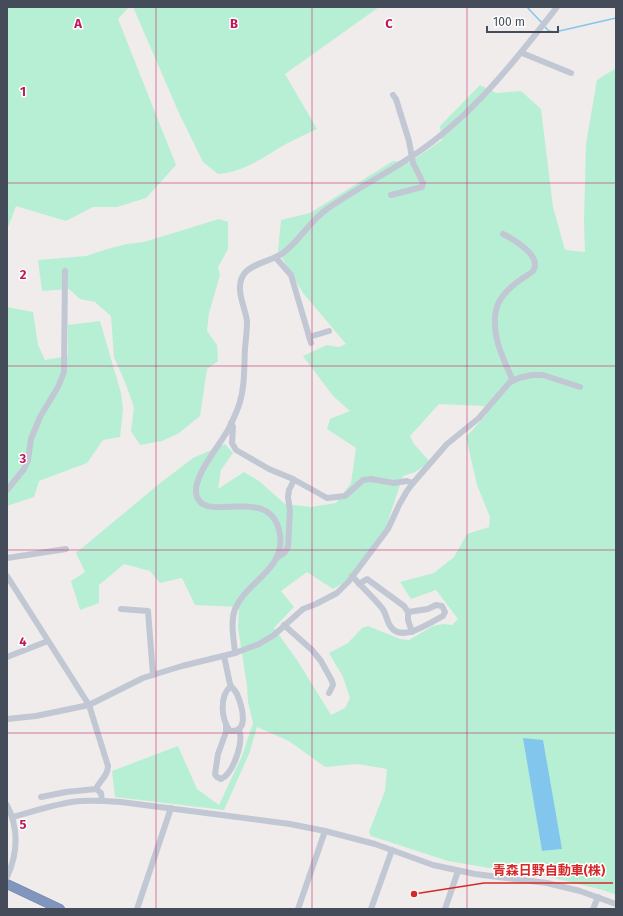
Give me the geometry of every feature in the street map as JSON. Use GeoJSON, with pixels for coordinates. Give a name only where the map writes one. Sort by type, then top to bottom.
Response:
{"type":"FeatureCollection","features":[{"type":"Feature","properties":{"kind":"highway"},"geometry":{"type":"LineString","coordinates":[[7,884],[60,909]]}},
{"type":"Feature","properties":{"kind":"street"},"geometry":{"type":"LineString","coordinates":[[278,558],[280,535],[272,515],[263,509],[245,506],[214,508],[205,506],[198,499],[196,491],[197,484],[204,467],[231,423],[244,390],[247,321],[240,294],[240,282],[245,272],[253,267],[276,258],[290,247],[313,221],[327,209],[412,157],[448,130],[501,78],[557,7]]}},
{"type":"Feature","properties":{"kind":"street"},"geometry":{"type":"LineString","coordinates":[[522,53],[571,73]]}},
{"type":"Feature","properties":{"kind":"street"},"geometry":{"type":"LineString","coordinates":[[391,195],[422,187],[423,183],[414,163],[396,98],[393,95]]}},
{"type":"Feature","properties":{"kind":"street"},"geometry":{"type":"LineString","coordinates":[[503,234],[518,241],[526,248],[533,257],[534,265],[533,270],[506,292],[496,310],[496,338],[513,381]]}},
{"type":"Feature","properties":{"kind":"street"},"geometry":{"type":"LineString","coordinates":[[276,258],[291,275],[310,340],[329,331]]}},
{"type":"Feature","properties":{"kind":"street"},"geometry":{"type":"LineString","coordinates":[[7,490],[24,469],[28,460],[31,439],[40,417],[58,387],[64,372],[65,271]]}},
{"type":"Feature","properties":{"kind":"street"},"geometry":{"type":"LineString","coordinates":[[7,719],[36,716],[89,705],[143,678],[182,666],[235,653],[259,644],[274,635],[302,609],[316,604],[337,593],[388,529],[403,498],[413,483],[447,444],[479,418],[497,399],[506,386],[519,378],[532,375],[543,375],[580,387]]}},
{"type":"Feature","properties":{"kind":"street"},"geometry":{"type":"LineString","coordinates":[[231,423],[233,427],[232,443],[236,450],[327,498],[345,496],[363,480],[371,479],[394,482],[407,481],[413,483]]}},
{"type":"Feature","properties":{"kind":"street"},"geometry":{"type":"LineString","coordinates":[[235,653],[232,619],[236,608],[241,600],[278,558],[284,554],[288,547],[290,511],[288,497],[289,490],[294,480]]}},
{"type":"Feature","properties":{"kind":"street"},"geometry":{"type":"LineString","coordinates":[[7,558],[66,548]]}},
{"type":"Feature","properties":{"kind":"street"},"geometry":{"type":"LineString","coordinates":[[7,576],[89,705],[108,766],[106,775],[98,783],[96,788]]}},
{"type":"Feature","properties":{"kind":"street"},"geometry":{"type":"LineString","coordinates":[[352,576],[382,607],[387,614],[388,623],[392,629],[400,633],[412,632],[443,616],[445,612],[442,606],[436,605],[428,609],[408,612]]}},
{"type":"Feature","properties":{"kind":"street"},"geometry":{"type":"LineString","coordinates":[[359,584],[367,579],[404,606],[408,612],[408,620],[412,632]]}},
{"type":"Feature","properties":{"kind":"street"},"geometry":{"type":"LineString","coordinates":[[121,609],[148,611],[153,675]]}},
{"type":"Feature","properties":{"kind":"street"},"geometry":{"type":"LineString","coordinates":[[284,625],[312,650],[321,661],[332,681],[333,685],[329,693]]}},
{"type":"Feature","properties":{"kind":"street"},"geometry":{"type":"LineString","coordinates":[[7,657],[48,641]]}},
{"type":"Feature","properties":{"kind":"street"},"geometry":{"type":"LineString","coordinates":[[224,656],[231,686],[237,693],[243,715],[242,726],[239,730],[230,731],[226,726]]}},
{"type":"Feature","properties":{"kind":"street"},"geometry":{"type":"LineString","coordinates":[[231,686],[226,690],[223,704],[223,716],[226,732],[218,754],[215,774],[221,779],[226,777],[238,751],[241,742],[241,734],[239,730]]}},
{"type":"Feature","properties":{"kind":"street"},"geometry":{"type":"LineString","coordinates":[[41,797],[96,788]]}},
{"type":"Feature","properties":{"kind":"street"},"geometry":{"type":"LineString","coordinates":[[96,788],[101,793],[102,801]]}},
{"type":"Feature","properties":{"kind":"street"},"geometry":{"type":"LineString","coordinates":[[13,817],[53,806],[80,801],[102,801],[172,808],[290,824],[348,836],[434,865],[458,871],[547,883],[580,891],[616,904]]}},
{"type":"Feature","properties":{"kind":"street"},"geometry":{"type":"LineString","coordinates":[[7,805],[13,817],[16,835],[16,851],[8,875]]}},
{"type":"Feature","properties":{"kind":"street"},"geometry":{"type":"LineString","coordinates":[[137,909],[172,808]]}},
{"type":"Feature","properties":{"kind":"street"},"geometry":{"type":"LineString","coordinates":[[298,909],[325,831]]}},
{"type":"Feature","properties":{"kind":"street"},"geometry":{"type":"LineString","coordinates":[[371,909],[392,850]]}},
{"type":"Feature","properties":{"kind":"street"},"geometry":{"type":"LineString","coordinates":[[445,909],[458,871]]}},
{"type":"Feature","properties":{"kind":"street"},"geometry":{"type":"LineString","coordinates":[[593,909],[598,897]]}},
{"type":"Feature","properties":{"kind":"green space"},"geometry":{"type":"Polygon","coordinates":[[[7,7],[129,7],[118,19],[176,165],[146,198],[117,207],[93,207],[66,221],[16,206],[7,230],[7,7]]]}},
{"type":"Feature","properties":{"kind":"green space"},"geometry":{"type":"Polygon","coordinates":[[[133,7],[379,7],[285,74],[317,129],[286,144],[245,167],[228,173],[218,174],[203,162],[179,113],[133,7]]]}},
{"type":"Feature","properties":{"kind":"green space"},"geometry":{"type":"Polygon","coordinates":[[[616,68],[616,895],[603,890],[533,873],[495,869],[448,861],[371,836],[369,832],[385,791],[387,769],[358,764],[325,767],[289,741],[257,727],[249,754],[224,810],[115,797],[112,771],[178,746],[197,789],[219,805],[242,756],[253,723],[248,702],[238,628],[239,607],[195,605],[182,578],[160,583],[150,571],[124,564],[99,585],[99,603],[80,610],[71,581],[85,572],[76,553],[159,484],[193,458],[225,444],[233,453],[221,470],[218,489],[244,472],[259,481],[285,504],[311,507],[336,503],[351,483],[356,448],[327,429],[330,419],[350,411],[333,396],[303,356],[327,345],[339,347],[346,344],[303,293],[278,251],[281,220],[310,213],[393,161],[409,163],[442,140],[440,126],[480,85],[496,93],[521,91],[541,109],[553,207],[565,250],[585,252],[584,223],[586,144],[597,80],[616,68]],[[439,404],[410,436],[414,444],[430,462],[415,472],[403,476],[386,527],[361,565],[343,583],[333,589],[307,572],[281,591],[294,607],[274,628],[297,660],[331,715],[345,708],[350,698],[343,677],[329,653],[348,643],[362,628],[368,626],[400,639],[409,640],[433,626],[443,624],[452,625],[458,619],[436,590],[411,599],[400,582],[434,573],[454,557],[467,534],[489,527],[490,517],[477,485],[466,437],[487,414],[484,406],[439,404]],[[524,738],[542,851],[562,849],[524,738]]]}},
{"type":"Feature","properties":{"kind":"green space"},"geometry":{"type":"Polygon","coordinates":[[[219,219],[228,222],[228,249],[218,267],[220,275],[209,313],[207,331],[217,345],[218,361],[207,369],[200,416],[179,433],[162,441],[140,445],[131,431],[134,407],[114,357],[111,316],[95,302],[80,299],[69,289],[42,291],[38,260],[86,256],[127,244],[144,242],[219,219]]]}},
{"type":"Feature","properties":{"kind":"green space"},"geometry":{"type":"Polygon","coordinates":[[[7,307],[33,312],[38,345],[45,360],[68,356],[68,325],[100,321],[121,393],[123,410],[120,437],[103,440],[87,463],[39,481],[34,497],[7,506],[7,307]]]}},
{"type":"Feature","properties":{"kind":"water"},"geometry":{"type":"Polygon","coordinates":[[[523,738],[543,740],[562,849],[542,851],[523,738]]]}},
{"type":"Feature","properties":{"kind":"waterway"},"geometry":{"type":"LineString","coordinates":[[527,7],[542,23]]}},
{"type":"Feature","properties":{"kind":"waterway"},"geometry":{"type":"LineString","coordinates":[[544,26],[549,31],[555,32],[616,18]]}},
{"type":"Feature","properties":{"kind":"place","name":"青森日野自動車(株)"},"geometry":{"type":"Point","coordinates":[414,894]}}]}
